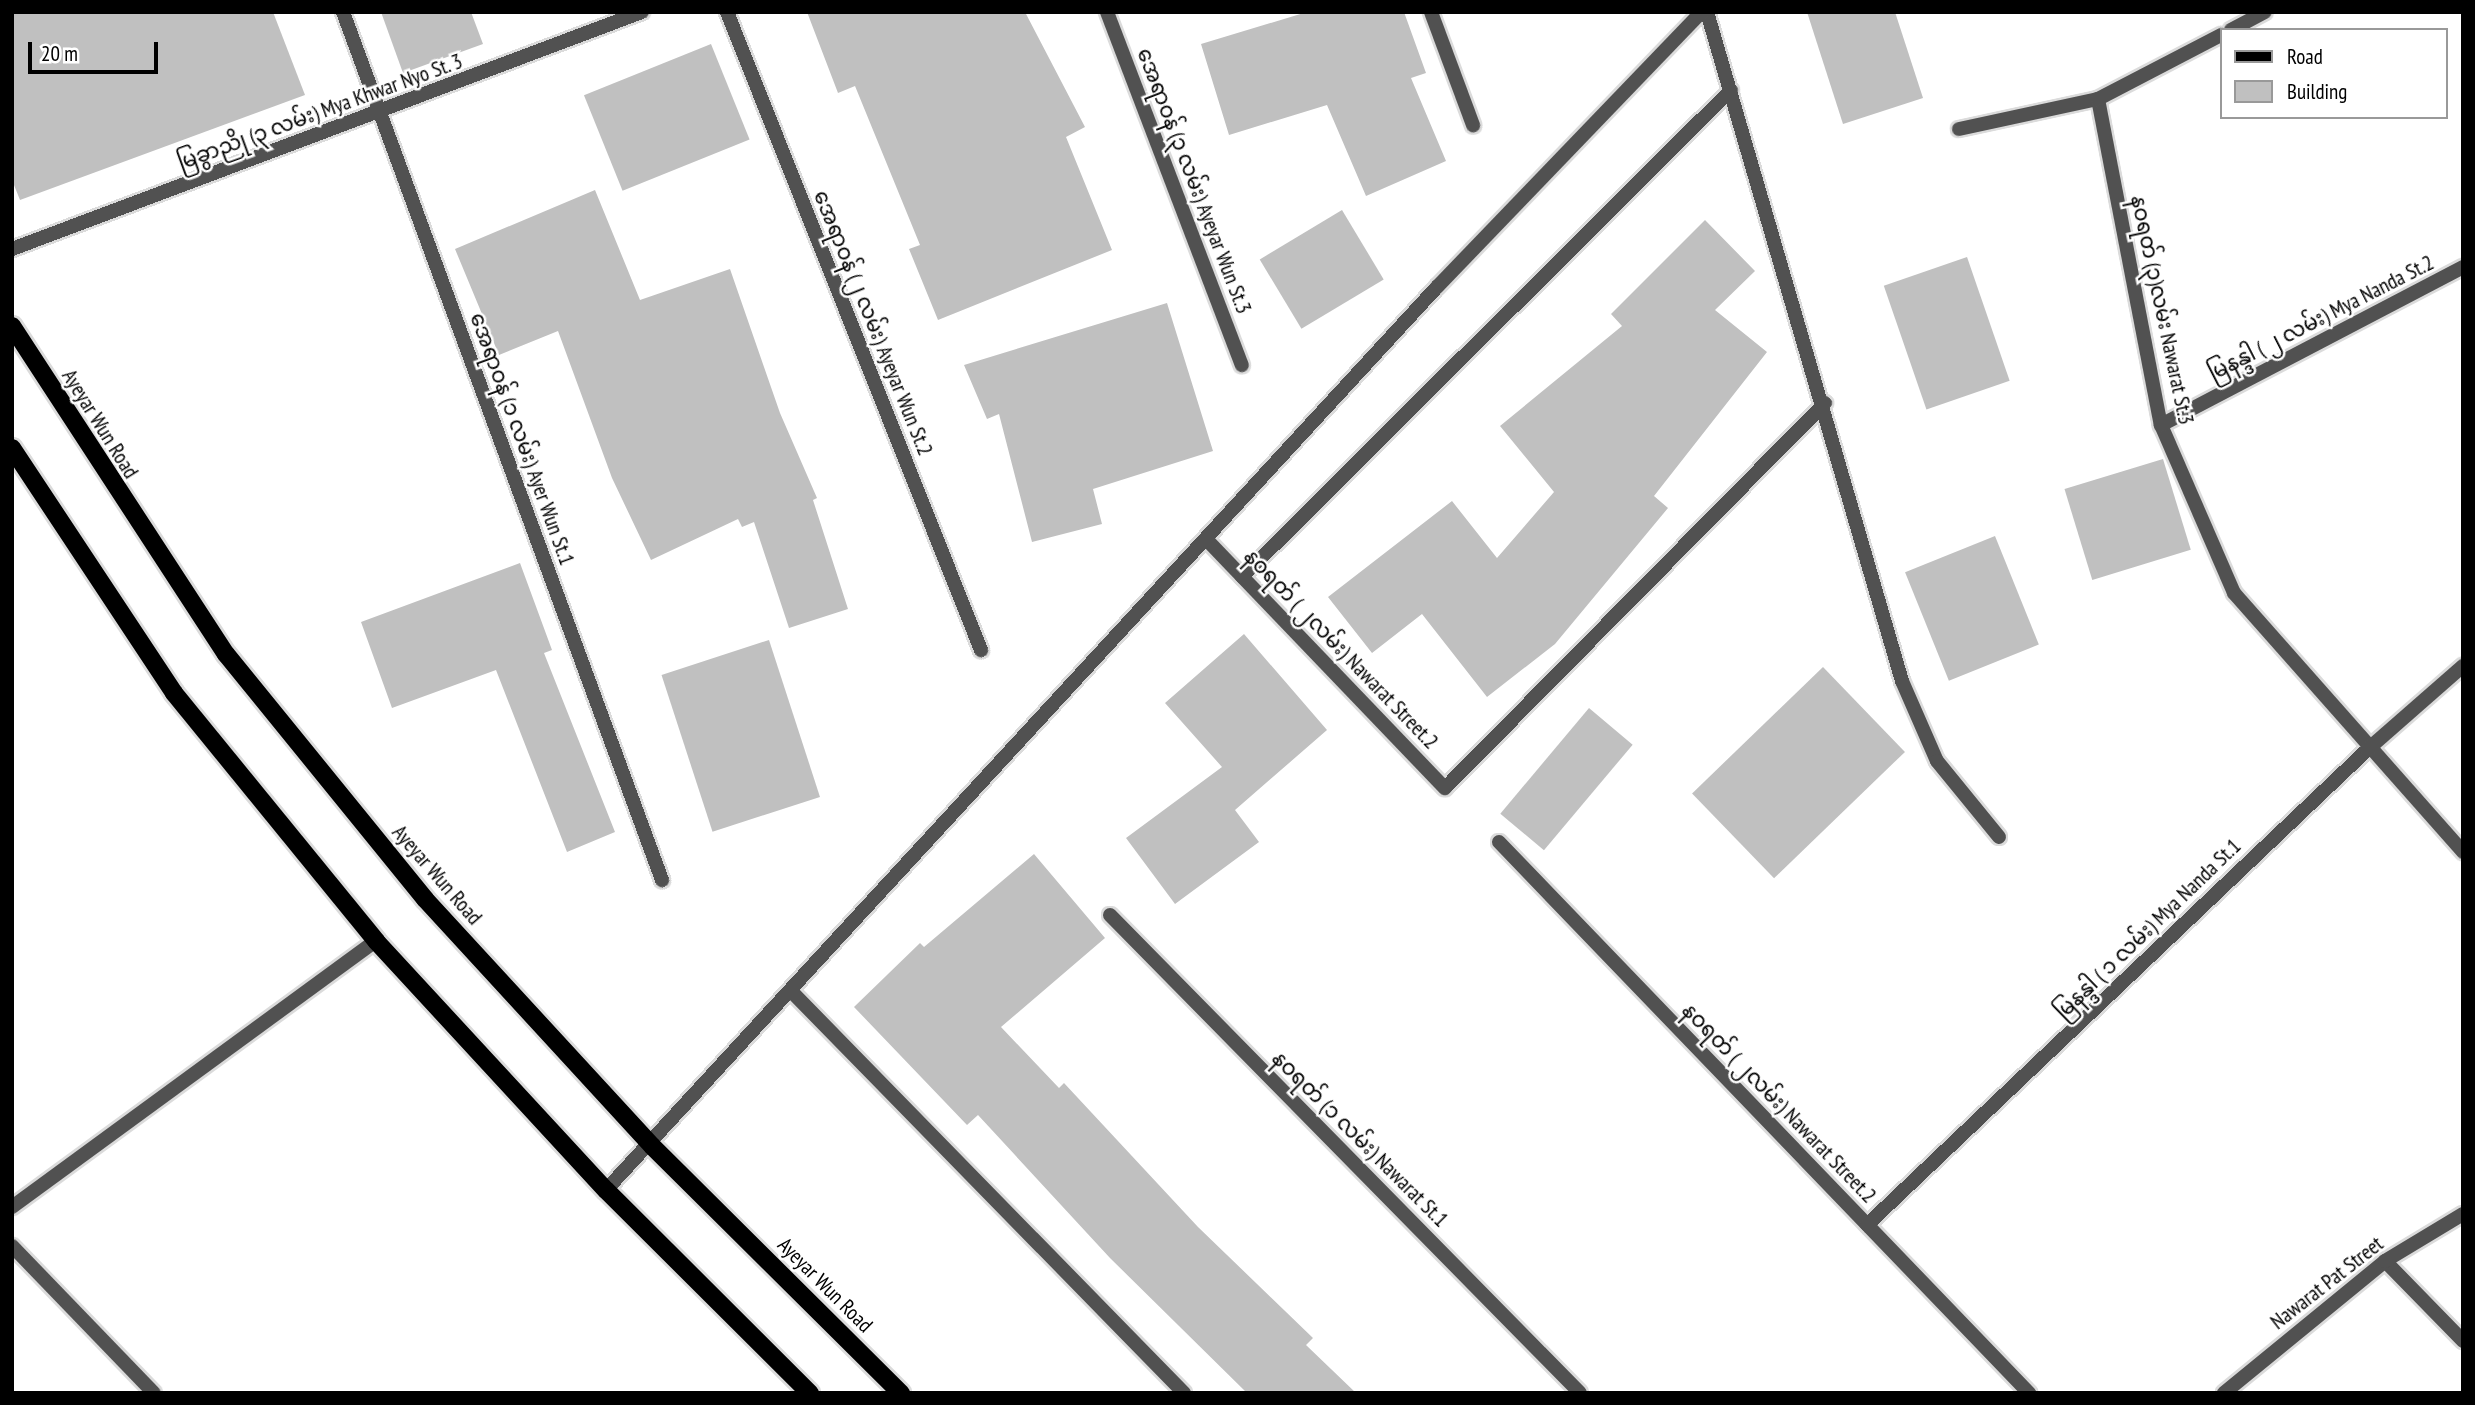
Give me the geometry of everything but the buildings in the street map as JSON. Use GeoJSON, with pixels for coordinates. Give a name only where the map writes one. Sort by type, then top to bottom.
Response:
{"type":"FeatureCollection","features":[{"type":"Feature","properties":{"kind":"main road","name":"Ayeyar Wun Road"},"geometry":{"type":"LineString","coordinates":[[12,326],[226,654],[425,899],[652,1146],[901,1393]]}},
{"type":"Feature","properties":{"kind":"main road"},"geometry":{"type":"LineString","coordinates":[[12,449],[174,693],[376,941],[606,1191],[810,1393]]}},
{"type":"Feature","properties":{"kind":"street","name":"အေရာဝန် (၁ လမ်း) Ayer Wun St.1"},"geometry":{"type":"LineString","coordinates":[[343,12],[662,880]]}},
{"type":"Feature","properties":{"kind":"street","name":"မြခွာညို (၃ လမ်း) Mya Khwar Nyo St. 3"},"geometry":{"type":"LineString","coordinates":[[12,249],[381,113],[642,12]]}},
{"type":"Feature","properties":{"kind":"street","name":"အေရာဝန် (၂ လမ်း) Ayeyar Wun St.2"},"geometry":{"type":"LineString","coordinates":[[727,12],[981,650]]}},
{"type":"Feature","properties":{"kind":"street","name":"အေရာဝန် (၃ လမ်း) Ayeyar Wun St.3"},"geometry":{"type":"LineString","coordinates":[[1107,12],[1242,365]]}},
{"type":"Feature","properties":{"kind":"street"},"geometry":{"type":"LineString","coordinates":[[1431,12],[1473,125]]}},
{"type":"Feature","properties":{"kind":"street"},"geometry":{"type":"LineString","coordinates":[[606,1191],[652,1146],[1206,539],[1702,12]]}},
{"type":"Feature","properties":{"kind":"street"},"geometry":{"type":"LineString","coordinates":[[1707,12],[1825,403],[1902,681],[1937,761],[1999,836]]}},
{"type":"Feature","properties":{"kind":"street"},"geometry":{"type":"LineString","coordinates":[[2235,28],[2265,12]]}},
{"type":"Feature","properties":{"kind":"street"},"geometry":{"type":"LineString","coordinates":[[1959,129],[2098,99],[2220,36]]}},
{"type":"Feature","properties":{"kind":"street"},"geometry":{"type":"LineString","coordinates":[[1242,577],[1731,90]]}},
{"type":"Feature","properties":{"kind":"street","name":"နဝရတ် (၃)လမ်း Nawarat St.3"},"geometry":{"type":"LineString","coordinates":[[2098,99],[2161,425],[2234,593],[2367,750],[2463,852]]}},
{"type":"Feature","properties":{"kind":"street","name":"မြနန္ဒါ ( ၂ လမ်း) Mya Nanda St.2"},"geometry":{"type":"LineString","coordinates":[[2161,425],[2463,267]]}},
{"type":"Feature","properties":{"kind":"street","name":"နဝရတ် ( ၂လမ်း) Nawarat Street.2"},"geometry":{"type":"LineString","coordinates":[[1206,539],[1445,788],[1825,403]]}},
{"type":"Feature","properties":{"kind":"street","name":"မြနန္ဒါ ( ၁ လမ်း) Mya Nanda St.1"},"geometry":{"type":"LineString","coordinates":[[1867,1225],[2367,750],[2463,666]]}},
{"type":"Feature","properties":{"kind":"street","name":"နဝရတ် ( ၂လမ်း) Nawarat Street.2"},"geometry":{"type":"LineString","coordinates":[[1499,842],[2029,1393]]}},
{"type":"Feature","properties":{"kind":"street","name":"နဝရတ် (၁ လမ်း) Nawarat St.1"},"geometry":{"type":"LineString","coordinates":[[1110,915],[1580,1393]]}},
{"type":"Feature","properties":{"kind":"street"},"geometry":{"type":"LineString","coordinates":[[12,1207],[376,941]]}},
{"type":"Feature","properties":{"kind":"street"},"geometry":{"type":"LineString","coordinates":[[792,992],[1184,1393]]}},
{"type":"Feature","properties":{"kind":"street","name":"Nawarat Pat Street"},"geometry":{"type":"LineString","coordinates":[[2224,1393],[2385,1261],[2463,1214]]}},
{"type":"Feature","properties":{"kind":"street"},"geometry":{"type":"LineString","coordinates":[[12,1246],[154,1393]]}},
{"type":"Feature","properties":{"kind":"street"},"geometry":{"type":"LineString","coordinates":[[2385,1261],[2463,1341]]}}]}
